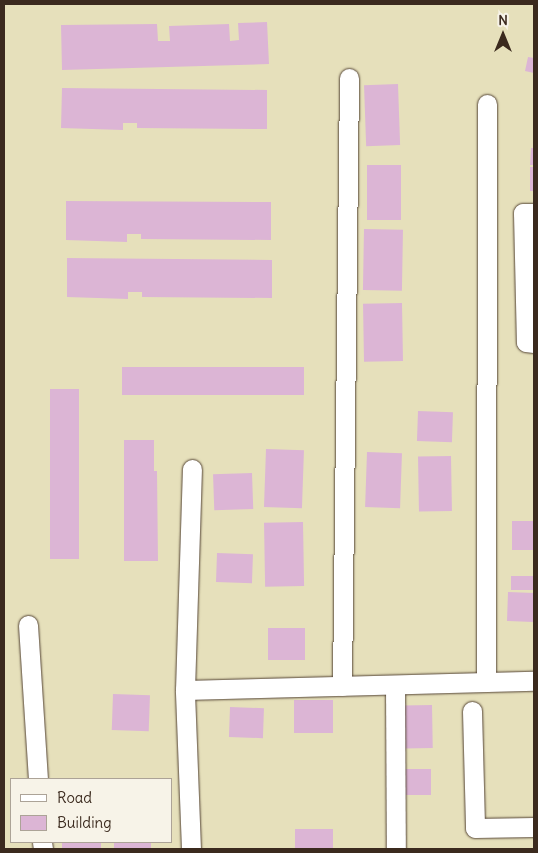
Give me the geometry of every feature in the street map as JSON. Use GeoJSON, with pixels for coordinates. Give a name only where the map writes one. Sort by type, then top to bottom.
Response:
{"type":"FeatureCollection","features":[{"type":"Feature","properties":{"kind":"street"},"geometry":{"type":"LineString","coordinates":[[342,686],[349,78]]}},
{"type":"Feature","properties":{"kind":"street"},"geometry":{"type":"LineString","coordinates":[[486,682],[487,104]]}},
{"type":"Feature","properties":{"kind":"street"},"geometry":{"type":"LineString","coordinates":[[534,213],[523,213],[526,342],[534,344]]}},
{"type":"Feature","properties":{"kind":"street"},"geometry":{"type":"LineString","coordinates":[[190,849],[185,690],[192,469]]}},
{"type":"Feature","properties":{"kind":"street"},"geometry":{"type":"LineString","coordinates":[[28,625],[38,778]]}},
{"type":"Feature","properties":{"kind":"street"},"geometry":{"type":"LineString","coordinates":[[185,690],[534,681]]}},
{"type":"Feature","properties":{"kind":"street"},"geometry":{"type":"LineString","coordinates":[[395,684],[396,849]]}},
{"type":"Feature","properties":{"kind":"street"},"geometry":{"type":"LineString","coordinates":[[472,711],[475,828],[534,827]]}},
{"type":"Feature","properties":{"kind":"building"},"geometry":{"type":"Polygon","coordinates":[[[267,22],[269,64],[62,70],[61,25],[157,24],[158,41],[170,41],[169,26],[229,24],[230,41],[239,40],[238,23],[267,22]]]}},
{"type":"Feature","properties":{"kind":"building"},"geometry":{"type":"Polygon","coordinates":[[[528,57],[534,58],[534,73],[525,71],[528,57]]]}},
{"type":"Feature","properties":{"kind":"building"},"geometry":{"type":"Polygon","coordinates":[[[398,84],[400,145],[366,146],[364,85],[398,84]]]}},
{"type":"Feature","properties":{"kind":"building"},"geometry":{"type":"Polygon","coordinates":[[[62,88],[267,90],[267,129],[137,128],[137,123],[123,123],[123,130],[61,128],[62,88]]]}},
{"type":"Feature","properties":{"kind":"building"},"geometry":{"type":"Polygon","coordinates":[[[531,148],[534,148],[534,165],[530,165],[531,148]]]}},
{"type":"Feature","properties":{"kind":"building"},"geometry":{"type":"Polygon","coordinates":[[[367,165],[401,165],[401,220],[367,220],[367,165]]]}},
{"type":"Feature","properties":{"kind":"building"},"geometry":{"type":"Polygon","coordinates":[[[530,167],[534,167],[534,191],[530,191],[530,167]]]}},
{"type":"Feature","properties":{"kind":"building"},"geometry":{"type":"Polygon","coordinates":[[[66,201],[271,202],[271,240],[141,239],[141,234],[127,234],[127,242],[66,240],[66,201]]]}},
{"type":"Feature","properties":{"kind":"building"},"geometry":{"type":"Polygon","coordinates":[[[364,229],[403,230],[402,291],[363,290],[364,229]]]}},
{"type":"Feature","properties":{"kind":"building"},"geometry":{"type":"Polygon","coordinates":[[[67,258],[272,260],[272,298],[142,297],[142,292],[128,292],[128,299],[67,297],[67,258]]]}},
{"type":"Feature","properties":{"kind":"building"},"geometry":{"type":"Polygon","coordinates":[[[402,303],[403,361],[364,362],[363,304],[402,303]]]}},
{"type":"Feature","properties":{"kind":"building"},"geometry":{"type":"Polygon","coordinates":[[[122,367],[304,367],[304,395],[122,395],[122,367]]]}},
{"type":"Feature","properties":{"kind":"building"},"geometry":{"type":"Polygon","coordinates":[[[50,389],[79,389],[79,559],[50,559],[50,389]]]}},
{"type":"Feature","properties":{"kind":"building"},"geometry":{"type":"Polygon","coordinates":[[[418,411],[453,412],[452,442],[417,441],[418,411]]]}},
{"type":"Feature","properties":{"kind":"building"},"geometry":{"type":"Polygon","coordinates":[[[124,440],[154,440],[154,471],[157,471],[158,561],[124,561],[124,440]]]}},
{"type":"Feature","properties":{"kind":"building"},"geometry":{"type":"Polygon","coordinates":[[[266,449],[304,450],[302,508],[264,507],[266,449]]]}},
{"type":"Feature","properties":{"kind":"building"},"geometry":{"type":"Polygon","coordinates":[[[367,452],[402,453],[400,508],[365,507],[367,452]]]}},
{"type":"Feature","properties":{"kind":"building"},"geometry":{"type":"Polygon","coordinates":[[[451,456],[452,511],[419,512],[418,457],[451,456]]]}},
{"type":"Feature","properties":{"kind":"building"},"geometry":{"type":"Polygon","coordinates":[[[252,473],[253,509],[214,510],[213,474],[252,473]]]}},
{"type":"Feature","properties":{"kind":"building"},"geometry":{"type":"Polygon","coordinates":[[[512,521],[534,521],[534,550],[512,550],[512,521]]]}},
{"type":"Feature","properties":{"kind":"building"},"geometry":{"type":"Polygon","coordinates":[[[303,522],[304,586],[265,587],[264,523],[303,522]]]}},
{"type":"Feature","properties":{"kind":"building"},"geometry":{"type":"Polygon","coordinates":[[[217,553],[253,554],[252,583],[216,582],[217,553]]]}},
{"type":"Feature","properties":{"kind":"building"},"geometry":{"type":"Polygon","coordinates":[[[511,576],[534,576],[534,590],[511,590],[511,576]]]}},
{"type":"Feature","properties":{"kind":"building"},"geometry":{"type":"Polygon","coordinates":[[[508,592],[534,593],[533,622],[507,621],[508,592]]]}},
{"type":"Feature","properties":{"kind":"building"},"geometry":{"type":"Polygon","coordinates":[[[268,628],[305,628],[305,660],[268,660],[268,628]]]}},
{"type":"Feature","properties":{"kind":"building"},"geometry":{"type":"Polygon","coordinates":[[[113,694],[150,695],[149,731],[112,730],[113,694]]]}},
{"type":"Feature","properties":{"kind":"building"},"geometry":{"type":"Polygon","coordinates":[[[294,700],[333,700],[333,733],[294,733],[294,700]]]}},
{"type":"Feature","properties":{"kind":"building"},"geometry":{"type":"Polygon","coordinates":[[[432,705],[433,748],[404,748],[403,706],[432,705]]]}},
{"type":"Feature","properties":{"kind":"building"},"geometry":{"type":"Polygon","coordinates":[[[230,707],[264,708],[263,738],[229,737],[230,707]]]}},
{"type":"Feature","properties":{"kind":"building"},"geometry":{"type":"Polygon","coordinates":[[[404,769],[431,769],[431,795],[404,795],[404,769]]]}},
{"type":"Feature","properties":{"kind":"building"},"geometry":{"type":"Polygon","coordinates":[[[295,829],[333,829],[333,849],[295,849],[295,829]]]}},
{"type":"Feature","properties":{"kind":"building"},"geometry":{"type":"Polygon","coordinates":[[[62,843],[101,843],[101,849],[62,849],[62,843]]]}},
{"type":"Feature","properties":{"kind":"building"},"geometry":{"type":"Polygon","coordinates":[[[114,843],[151,843],[151,849],[114,849],[114,843]]]}}]}
